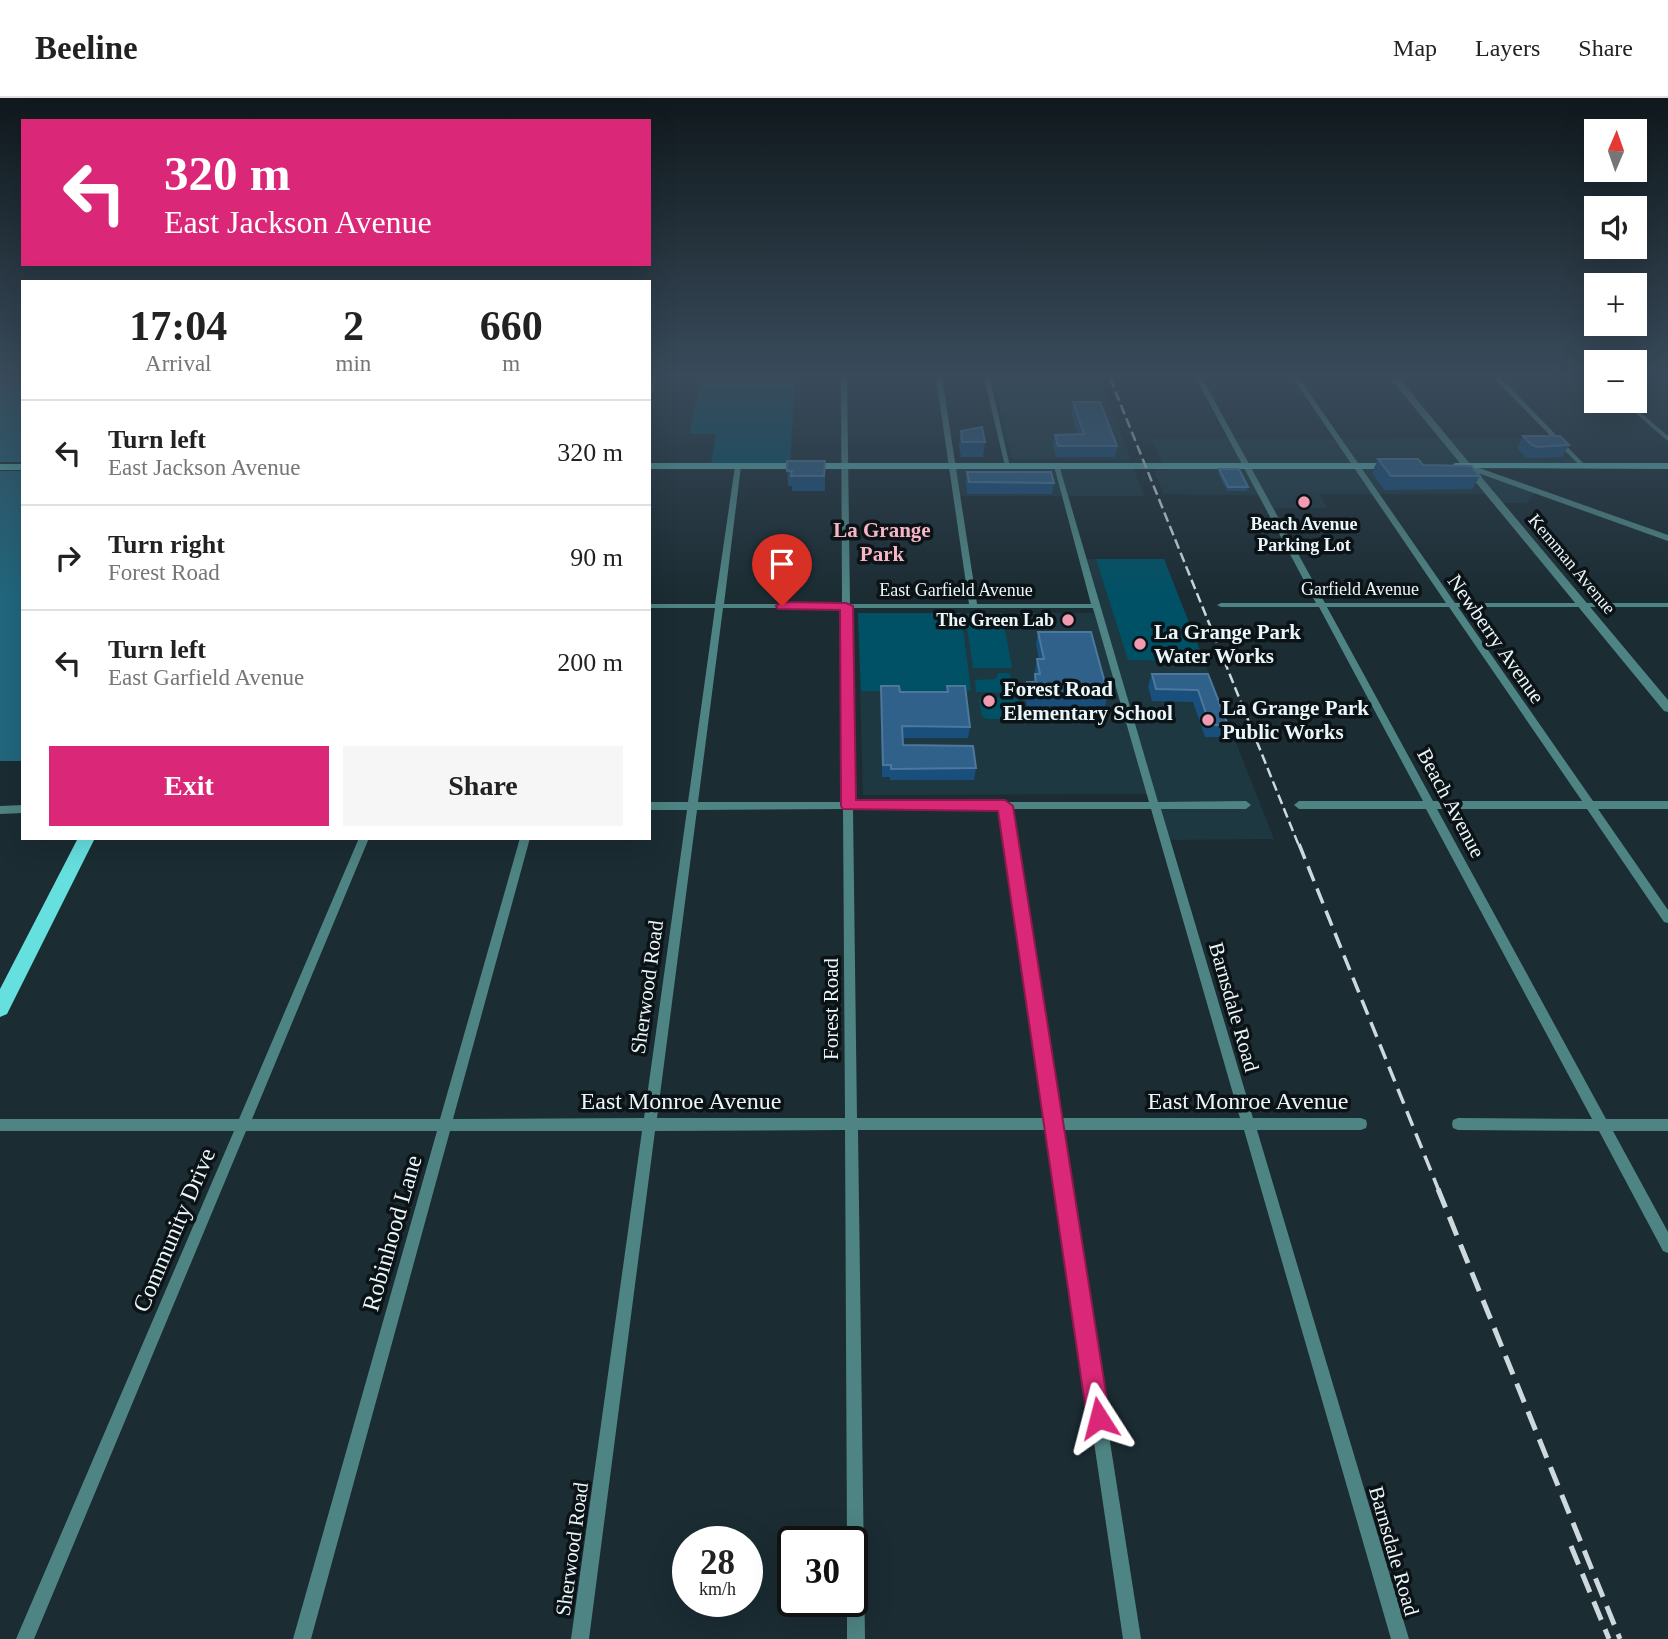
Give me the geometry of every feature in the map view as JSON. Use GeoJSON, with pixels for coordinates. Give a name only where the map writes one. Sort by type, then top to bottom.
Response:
{"type":"FeatureCollection","features":[{"type":"Feature","properties":{"kind":"main road"},"geometry":{"type":"LineString","coordinates":[[651,466],[1400,466]]}},
{"type":"Feature","properties":{"kind":"main road"},"geometry":{"type":"LineString","coordinates":[[1446,466],[1668,466]]}},
{"type":"Feature","properties":{"kind":"main road"},"geometry":{"type":"LineString","coordinates":[[0,467],[21,467]]}},
{"type":"Feature","properties":{"kind":"main road"},"geometry":{"type":"LineString","coordinates":[[0,1008],[86,840]]}},
{"type":"Feature","properties":{"kind":"street","name":"Forest Road"},"geometry":{"type":"LineString","coordinates":[[845,450],[856,1639]]}},
{"type":"Feature","properties":{"kind":"street"},"geometry":{"type":"LineString","coordinates":[[950,450],[973,606]]}},
{"type":"Feature","properties":{"kind":"street"},"geometry":{"type":"LineString","coordinates":[[1004,450],[1008,466]]}},
{"type":"Feature","properties":{"kind":"street","name":"Beach Avenue"},"geometry":{"type":"LineString","coordinates":[[1237,450],[1668,1246]]}},
{"type":"Feature","properties":{"kind":"street","name":"Newberry Avenue"},"geometry":{"type":"LineString","coordinates":[[1345,450],[1668,919]]}},
{"type":"Feature","properties":{"kind":"street","name":"Kemman Avenue"},"geometry":{"type":"LineString","coordinates":[[1454,450],[1662,695],[1668,708]]}},
{"type":"Feature","properties":{"kind":"street"},"geometry":{"type":"LineString","coordinates":[[1567,450],[1583,466]]}},
{"type":"Feature","properties":{"kind":"street","name":"Sherwood Road"},"geometry":{"type":"LineString","coordinates":[[580,1639],[738,466]]}},
{"type":"Feature","properties":{"kind":"street","name":"Barnsdale Road"},"geometry":{"type":"LineString","coordinates":[[1057,466],[1247,1124],[1400,1639]]}},
{"type":"Feature","properties":{"kind":"street"},"geometry":{"type":"LineString","coordinates":[[1467,466],[1668,538]]}},
{"type":"Feature","properties":{"kind":"street","name":"Garfield Avenue"},"geometry":{"type":"LineString","coordinates":[[1221,605],[1668,605]]}},
{"type":"Feature","properties":{"kind":"street","name":"East Garfield Avenue"},"geometry":{"type":"LineString","coordinates":[[651,606],[1096,606]]}},
{"type":"Feature","properties":{"kind":"street"},"geometry":{"type":"LineString","coordinates":[[651,806],[1246,805]]}},
{"type":"Feature","properties":{"kind":"street"},"geometry":{"type":"LineString","coordinates":[[1299,805],[1668,805]]}},
{"type":"Feature","properties":{"kind":"street"},"geometry":{"type":"LineString","coordinates":[[1005,806],[1132,1639]]}},
{"type":"Feature","properties":{"kind":"street"},"geometry":{"type":"LineString","coordinates":[[0,810],[21,809]]}},
{"type":"Feature","properties":{"kind":"street","name":"Community Drive"},"geometry":{"type":"LineString","coordinates":[[25,1639],[363,840]]}},
{"type":"Feature","properties":{"kind":"street","name":"Robinhood Lane"},"geometry":{"type":"LineString","coordinates":[[302,1639],[524,840]]}},
{"type":"Feature","properties":{"kind":"street","name":"East Monroe Avenue"},"geometry":{"type":"LineString","coordinates":[[0,1125],[1361,1124]]}},
{"type":"Feature","properties":{"kind":"street"},"geometry":{"type":"LineString","coordinates":[[1458,1124],[1668,1125]]}},
{"type":"Feature","properties":{"kind":"shaded area"},"geometry":{"type":"Polygon","coordinates":[[[0,450],[21,450],[21,462],[0,462],[0,450]]]}},
{"type":"Feature","properties":{"kind":"shaded area"},"geometry":{"type":"Polygon","coordinates":[[[713,450],[791,450],[790,465],[711,464],[713,450]]]}},
{"type":"Feature","properties":{"kind":"shaded area"},"geometry":{"type":"Polygon","coordinates":[[[1009,450],[1127,450],[1131,460],[1014,459],[1009,450]]]}},
{"type":"Feature","properties":{"kind":"shaded area"},"geometry":{"type":"Polygon","coordinates":[[[1156,450],[1566,450],[1583,467],[1471,467],[1536,492],[1526,503],[1501,503],[1493,494],[1319,494],[1327,508],[1268,508],[1261,495],[1164,494],[1154,471],[1166,470],[1156,450]]]}},
{"type":"Feature","properties":{"kind":"shaded area"},"geometry":{"type":"Polygon","coordinates":[[[950,468],[1133,468],[1144,496],[953,496],[950,468]]]}},
{"type":"Feature","properties":{"kind":"shaded area"},"geometry":{"type":"Polygon","coordinates":[[[0,471],[21,471],[21,761],[0,761],[0,471]]]}},
{"type":"Feature","properties":{"kind":"shaded area","name":"Forest Road Elementary School"},"geometry":{"type":"Polygon","coordinates":[[[1081,559],[1164,559],[1274,839],[1163,840],[1150,794],[863,795],[858,613],[1093,613],[1081,559]]]}},
{"type":"Feature","properties":{"kind":"shaded area"},"geometry":{"type":"Polygon","coordinates":[[[1096,559],[1164,559],[1204,661],[1128,660],[1096,559]]]}},
{"type":"Feature","properties":{"kind":"shaded area"},"geometry":{"type":"Polygon","coordinates":[[[858,613],[961,613],[971,691],[861,691],[858,613]]]}},
{"type":"Feature","properties":{"kind":"shaded area"},"geometry":{"type":"Polygon","coordinates":[[[965,614],[1002,614],[1012,668],[973,668],[965,614]]]}},
{"type":"Feature","properties":{"kind":"shaded area"},"geometry":{"type":"Polygon","coordinates":[[[998,673],[1009,673],[1012,680],[1018,682],[1019,690],[1012,693],[976,692],[975,680],[996,679],[998,673]]]}},
{"type":"Feature","properties":{"kind":"shaded area"},"geometry":{"type":"Polygon","coordinates":[[[982,697],[1018,698],[1022,719],[986,719],[982,716],[979,700],[982,697]]]}},
{"type":"Feature","properties":{"kind":"building"},"geometry":{"type":"Polygon","coordinates":[[[1378,459],[1418,459],[1423,465],[1471,466],[1480,476],[1391,476],[1378,459]]]}},
{"type":"Feature","properties":{"kind":"building"},"geometry":{"type":"Polygon","coordinates":[[[787,461],[825,461],[824,476],[791,476],[792,471],[787,471],[787,461]]]}},
{"type":"Feature","properties":{"kind":"building"},"geometry":{"type":"Polygon","coordinates":[[[1219,469],[1239,469],[1248,487],[1228,487],[1219,469]]]}},
{"type":"Feature","properties":{"kind":"building"},"geometry":{"type":"Polygon","coordinates":[[[967,472],[1051,472],[1054,483],[969,482],[967,472]]]}},
{"type":"Feature","properties":{"kind":"building"},"geometry":{"type":"Polygon","coordinates":[[[1038,632],[1091,632],[1108,694],[1029,694],[1027,682],[1036,682],[1035,674],[1040,674],[1037,659],[1044,659],[1038,632]]]}},
{"type":"Feature","properties":{"kind":"building"},"geometry":{"type":"Polygon","coordinates":[[[1152,674],[1208,674],[1228,725],[1210,725],[1198,690],[1156,689],[1152,674]]]}},
{"type":"Feature","properties":{"kind":"building","name":"Forest Road Elementary School"},"geometry":{"type":"Polygon","coordinates":[[[881,686],[899,686],[900,692],[948,692],[947,686],[965,686],[970,727],[902,726],[903,745],[973,746],[976,768],[891,769],[891,765],[883,765],[881,686]]]}},
{"type":"Feature","properties":{"kind":"railway"},"geometry":{"type":"LineString","coordinates":[[1139,450],[1299,846]]}},
{"type":"Feature","properties":{"kind":"railway"},"geometry":{"type":"LineString","coordinates":[[1299,844],[1439,1191]]}},
{"type":"Feature","properties":{"kind":"railway"},"geometry":{"type":"LineString","coordinates":[[1438,1189],[1620,1639]]}},
{"type":"Feature","properties":{"kind":"railway"},"geometry":{"type":"LineString","coordinates":[[1571,1546],[1609,1639]]}},
{"type":"Feature","properties":{"kind":"place","name":"Beach Avenue Parking Lot"},"geometry":{"type":"Point","coordinates":[1304,502]}},
{"type":"Feature","properties":{"kind":"place","name":"The Green Lab"},"geometry":{"type":"Point","coordinates":[1068,620]}},
{"type":"Feature","properties":{"kind":"place","name":"La Grange Park Water Works"},"geometry":{"type":"Point","coordinates":[1140,644]}},
{"type":"Feature","properties":{"kind":"place","name":"Forest Road Elementary School"},"geometry":{"type":"Point","coordinates":[989,701]}},
{"type":"Feature","properties":{"kind":"place","name":"La Grange Park Public Works"},"geometry":{"type":"Point","coordinates":[1208,720]}},
{"type":"Feature","properties":{"kind":"district","name":"La Grange Park"},"geometry":{"type":"Point","coordinates":[882,542]}},
{"type":"Feature","properties":{"kind":"route"},"geometry":{"type":"LineString","coordinates":[[782,606],[846,606],[849,806],[1005,806],[1099,1418]]}}]}
